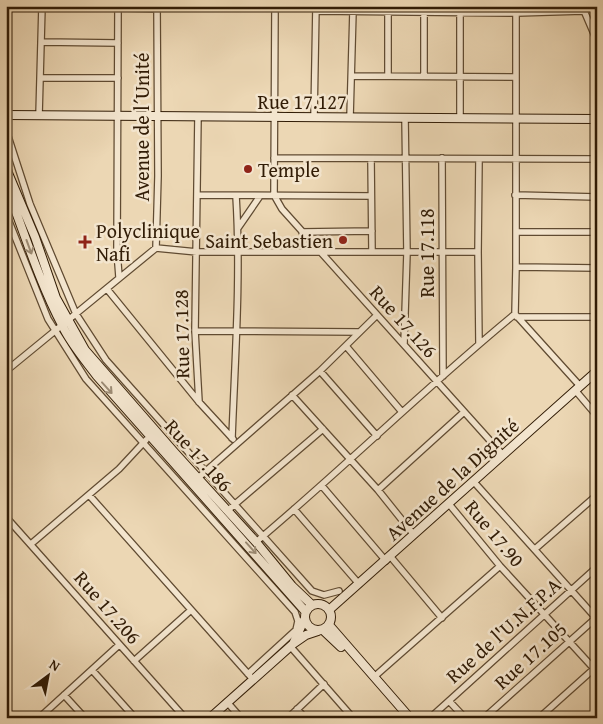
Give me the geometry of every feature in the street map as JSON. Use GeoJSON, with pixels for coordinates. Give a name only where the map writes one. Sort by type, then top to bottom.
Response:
{"type":"FeatureCollection","features":[{"type":"Feature","properties":{"kind":"main road","name":"Rue 17.127"},"geometry":{"type":"LineString","coordinates":[[6,115],[597,119]]}},
{"type":"Feature","properties":{"kind":"main road"},"geometry":{"type":"LineString","coordinates":[[6,164],[35,237],[65,323]]}},
{"type":"Feature","properties":{"kind":"main road"},"geometry":{"type":"LineString","coordinates":[[6,185],[43,283],[97,376],[305,610],[304,620],[291,645]]}},
{"type":"Feature","properties":{"kind":"main road","name":"Rue 17.186"},"geometry":{"type":"LineString","coordinates":[[65,323],[99,367],[256,542],[292,586],[312,605]]}},
{"type":"Feature","properties":{"kind":"main road","name":"Avenue de la Dignité"},"geometry":{"type":"LineString","coordinates":[[329,610],[342,594],[359,584],[597,371]]}},
{"type":"Feature","properties":{"kind":"main road"},"geometry":{"type":"LineString","coordinates":[[305,610],[312,605],[321,604],[342,594]]}},
{"type":"Feature","properties":{"kind":"main road"},"geometry":{"type":"LineString","coordinates":[[210,718],[250,676],[306,635],[323,629],[331,616],[329,610],[321,604]]}},
{"type":"Feature","properties":{"kind":"main road"},"geometry":{"type":"LineString","coordinates":[[304,620],[310,626],[323,629],[337,642],[404,718]]}},
{"type":"Feature","properties":{"kind":"main road"},"geometry":{"type":"LineString","coordinates":[[323,629],[374,677],[410,718]]}},
{"type":"Feature","properties":{"kind":"street"},"geometry":{"type":"LineString","coordinates":[[39,115],[42,6]]}},
{"type":"Feature","properties":{"kind":"street"},"geometry":{"type":"LineString","coordinates":[[68,6],[157,8]]}},
{"type":"Feature","properties":{"kind":"street"},"geometry":{"type":"LineString","coordinates":[[274,195],[275,6]]}},
{"type":"Feature","properties":{"kind":"street"},"geometry":{"type":"LineString","coordinates":[[516,6],[516,316],[578,388],[597,416]]}},
{"type":"Feature","properties":{"kind":"street"},"geometry":{"type":"LineString","coordinates":[[118,7],[117,251],[119,277]]}},
{"type":"Feature","properties":{"kind":"street","name":"Avenue de l´Unité"},"geometry":{"type":"LineString","coordinates":[[156,248],[158,176],[157,8]]}},
{"type":"Feature","properties":{"kind":"street"},"geometry":{"type":"LineString","coordinates":[[314,117],[316,9],[388,11],[403,9],[516,13],[583,8],[597,41]]}},
{"type":"Feature","properties":{"kind":"street"},"geometry":{"type":"LineString","coordinates":[[350,117],[353,11]]}},
{"type":"Feature","properties":{"kind":"street"},"geometry":{"type":"LineString","coordinates":[[388,11],[388,76]]}},
{"type":"Feature","properties":{"kind":"street"},"geometry":{"type":"LineString","coordinates":[[424,11],[424,76]]}},
{"type":"Feature","properties":{"kind":"street"},"geometry":{"type":"LineString","coordinates":[[460,12],[460,119]]}},
{"type":"Feature","properties":{"kind":"street"},"geometry":{"type":"LineString","coordinates":[[41,42],[118,43]]}},
{"type":"Feature","properties":{"kind":"street"},"geometry":{"type":"LineString","coordinates":[[352,76],[516,77]]}},
{"type":"Feature","properties":{"kind":"street"},"geometry":{"type":"LineString","coordinates":[[40,78],[118,78]]}},
{"type":"Feature","properties":{"kind":"street","name":"Rue 17.128"},"geometry":{"type":"LineString","coordinates":[[198,116],[195,331],[199,402]]}},
{"type":"Feature","properties":{"kind":"street"},"geometry":{"type":"LineString","coordinates":[[404,344],[407,252],[405,118]]}},
{"type":"Feature","properties":{"kind":"street"},"geometry":{"type":"LineString","coordinates":[[6,130],[30,204],[76,314],[106,360],[312,591],[324,595],[342,594]]}},
{"type":"Feature","properties":{"kind":"street"},"geometry":{"type":"LineString","coordinates":[[274,158],[597,159]]}},
{"type":"Feature","properties":{"kind":"street","name":"Rue 17.118"},"geometry":{"type":"LineString","coordinates":[[442,158],[443,376]]}},
{"type":"Feature","properties":{"kind":"street"},"geometry":{"type":"LineString","coordinates":[[479,158],[479,344]]}},
{"type":"Feature","properties":{"kind":"street"},"geometry":{"type":"LineString","coordinates":[[371,159],[372,252]]}},
{"type":"Feature","properties":{"kind":"street"},"geometry":{"type":"LineString","coordinates":[[198,195],[371,196]]}},
{"type":"Feature","properties":{"kind":"street","name":"Rue 17.126"},"geometry":{"type":"LineString","coordinates":[[274,195],[282,209],[302,232],[503,455]]}},
{"type":"Feature","properties":{"kind":"street"},"geometry":{"type":"LineString","coordinates":[[232,438],[238,228],[236,196]]}},
{"type":"Feature","properties":{"kind":"street"},"geometry":{"type":"LineString","coordinates":[[238,228],[260,196]]}},
{"type":"Feature","properties":{"kind":"street"},"geometry":{"type":"LineString","coordinates":[[515,196],[597,197]]}},
{"type":"Feature","properties":{"kind":"street"},"geometry":{"type":"LineString","coordinates":[[6,214],[48,319],[86,379],[295,612],[298,621],[296,630],[250,676],[89,494]]}},
{"type":"Feature","properties":{"kind":"street"},"geometry":{"type":"LineString","coordinates":[[302,232],[372,231]]}},
{"type":"Feature","properties":{"kind":"street"},"geometry":{"type":"LineString","coordinates":[[516,232],[597,232]]}},
{"type":"Feature","properties":{"kind":"street"},"geometry":{"type":"LineString","coordinates":[[6,371],[156,248],[197,252],[478,252]]}},
{"type":"Feature","properties":{"kind":"street"},"geometry":{"type":"LineString","coordinates":[[516,267],[597,268]]}},
{"type":"Feature","properties":{"kind":"street"},"geometry":{"type":"LineString","coordinates":[[107,289],[199,402],[237,445]]}},
{"type":"Feature","properties":{"kind":"street"},"geometry":{"type":"LineString","coordinates":[[198,478],[320,371],[376,316]]}},
{"type":"Feature","properties":{"kind":"street"},"geometry":{"type":"LineString","coordinates":[[256,542],[322,486],[479,344],[516,316],[597,317]]}},
{"type":"Feature","properties":{"kind":"street"},"geometry":{"type":"LineString","coordinates":[[195,331],[359,332]]}},
{"type":"Feature","properties":{"kind":"street"},"geometry":{"type":"LineString","coordinates":[[346,346],[402,412]]}},
{"type":"Feature","properties":{"kind":"street"},"geometry":{"type":"LineString","coordinates":[[320,371],[377,436]]}},
{"type":"Feature","properties":{"kind":"street"},"geometry":{"type":"LineString","coordinates":[[292,395],[378,490],[414,535]]}},
{"type":"Feature","properties":{"kind":"street"},"geometry":{"type":"LineString","coordinates":[[378,490],[464,412]]}},
{"type":"Feature","properties":{"kind":"street"},"geometry":{"type":"LineString","coordinates":[[228,511],[322,429]]}},
{"type":"Feature","properties":{"kind":"street"},"geometry":{"type":"LineString","coordinates":[[31,544],[119,469],[150,436]]}},
{"type":"Feature","properties":{"kind":"street"},"geometry":{"type":"LineString","coordinates":[[474,482],[596,617]]}},
{"type":"Feature","properties":{"kind":"street"},"geometry":{"type":"LineString","coordinates":[[322,486],[442,618]]}},
{"type":"Feature","properties":{"kind":"street"},"geometry":{"type":"LineString","coordinates":[[535,549],[597,495]]}},
{"type":"Feature","properties":{"kind":"street","name":"Rue 17.90"},"geometry":{"type":"LineString","coordinates":[[449,504],[543,615],[596,669]]}},
{"type":"Feature","properties":{"kind":"street"},"geometry":{"type":"LineString","coordinates":[[294,510],[359,584]]}},
{"type":"Feature","properties":{"kind":"street","name":"Rue 17.206"},"geometry":{"type":"LineString","coordinates":[[6,517],[185,718]]}},
{"type":"Feature","properties":{"kind":"street"},"geometry":{"type":"LineString","coordinates":[[374,677],[500,566]]}},
{"type":"Feature","properties":{"kind":"street","name":"Rue de l'U.N.F.P.A"},"geometry":{"type":"LineString","coordinates":[[430,718],[597,567]]}},
{"type":"Feature","properties":{"kind":"street"},"geometry":{"type":"LineString","coordinates":[[134,661],[191,610]]}},
{"type":"Feature","properties":{"kind":"street","name":"Rue 17.105"},"geometry":{"type":"LineString","coordinates":[[484,718],[596,617]]}},
{"type":"Feature","properties":{"kind":"street"},"geometry":{"type":"LineString","coordinates":[[40,718],[119,645]]}},
{"type":"Feature","properties":{"kind":"street"},"geometry":{"type":"LineString","coordinates":[[291,645],[353,718]]}},
{"type":"Feature","properties":{"kind":"street"},"geometry":{"type":"LineString","coordinates":[[539,718],[596,669]]}},
{"type":"Feature","properties":{"kind":"street"},"geometry":{"type":"LineString","coordinates":[[92,670],[133,717]]}},
{"type":"Feature","properties":{"kind":"street"},"geometry":{"type":"LineString","coordinates":[[288,718],[324,684]]}},
{"type":"Feature","properties":{"kind":"street"},"geometry":{"type":"LineString","coordinates":[[64,695],[85,718]]}},
{"type":"Feature","properties":{"kind":"street"},"geometry":{"type":"LineString","coordinates":[[449,701],[465,718]]}},
{"type":"Feature","properties":{"kind":"street"},"geometry":{"type":"LineString","coordinates":[[227,702],[241,718]]}},
{"type":"Feature","properties":{"kind":"street"},"geometry":{"type":"LineString","coordinates":[[297,709],[305,718]]}},
{"type":"Feature","properties":{"kind":"place","name":"Temple"},"geometry":{"type":"Point","coordinates":[248,169]}},
{"type":"Feature","properties":{"kind":"place","name":"Saint Sebastien"},"geometry":{"type":"Point","coordinates":[343,240]}},
{"type":"Feature","properties":{"kind":"place","name":"Polyclinique Nafi"},"geometry":{"type":"Point","coordinates":[85,242]}}]}
